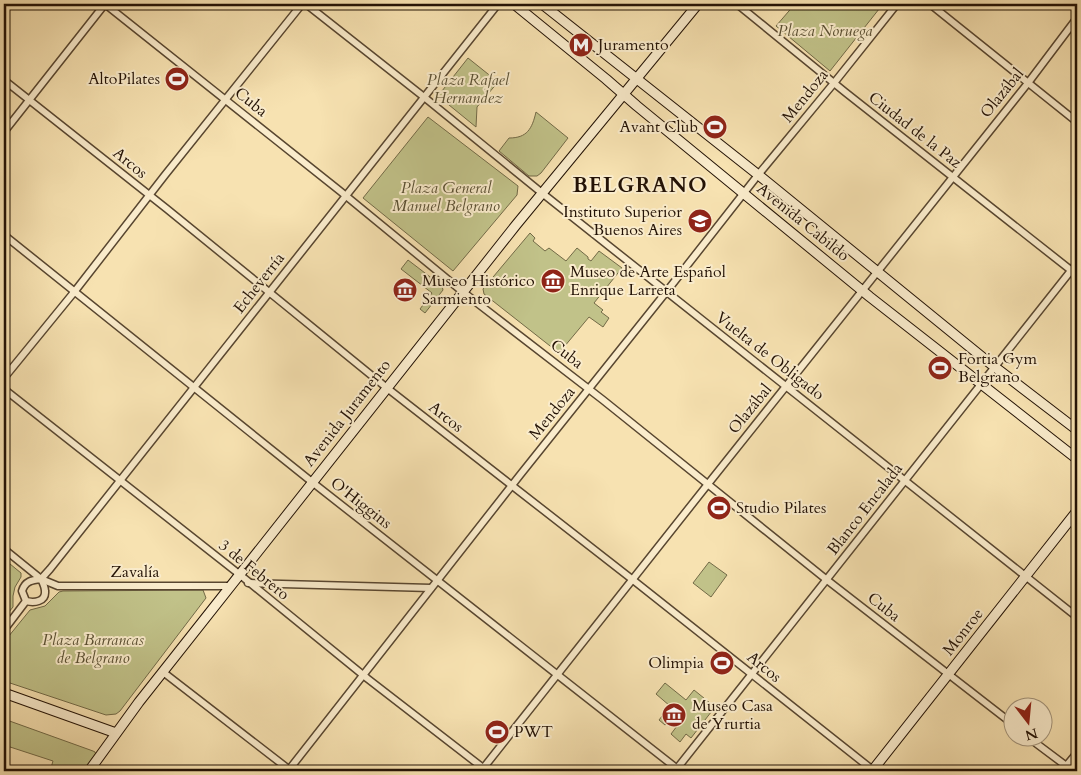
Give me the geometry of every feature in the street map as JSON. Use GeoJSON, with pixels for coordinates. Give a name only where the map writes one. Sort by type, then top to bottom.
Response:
{"type":"FeatureCollection","features":[{"type":"Feature","properties":{"kind":"main road","name":"Avenida Cabildo"},"geometry":{"type":"LineString","coordinates":[[514,4],[743,194],[1077,459]]}},
{"type":"Feature","properties":{"kind":"main road","name":"Avenida Cabildo"},"geometry":{"type":"LineString","coordinates":[[542,4],[634,81],[758,175],[1077,430]]}},
{"type":"Feature","properties":{"kind":"main road"},"geometry":{"type":"LineString","coordinates":[[634,81],[698,4]]}},
{"type":"Feature","properties":{"kind":"main road","name":"Avenida Juramento"},"geometry":{"type":"LineString","coordinates":[[88,771],[229,586],[542,193],[634,81]]}},
{"type":"Feature","properties":{"kind":"main road","name":"Monroe"},"geometry":{"type":"LineString","coordinates":[[873,771],[1077,511]]}},
{"type":"Feature","properties":{"kind":"main road"},"geometry":{"type":"LineString","coordinates":[[4,693],[116,733]]}},
{"type":"Feature","properties":{"kind":"street","name":"Cuba"},"geometry":{"type":"LineString","coordinates":[[105,4],[463,292],[589,388],[827,580],[1004,717]]}},
{"type":"Feature","properties":{"kind":"street"},"geometry":{"type":"LineString","coordinates":[[4,132],[105,4]]}},
{"type":"Feature","properties":{"kind":"street"},"geometry":{"type":"LineString","coordinates":[[4,378],[302,4]]}},
{"type":"Feature","properties":{"kind":"street","name":"Vuelta de Obligado"},"geometry":{"type":"LineString","coordinates":[[306,4],[1077,617]]}},
{"type":"Feature","properties":{"kind":"street","name":"Echeverría"},"geometry":{"type":"LineString","coordinates":[[41,579],[45,591],[44,596],[36,602],[26,601],[22,591],[26,584],[41,579],[498,4]]}},
{"type":"Feature","properties":{"kind":"street","name":"Ciudad de la Paz"},"geometry":{"type":"LineString","coordinates":[[737,4],[1074,273]]}},
{"type":"Feature","properties":{"kind":"street","name":"Mendoza"},"geometry":{"type":"LineString","coordinates":[[289,771],[511,486],[758,175],[897,4]]}},
{"type":"Feature","properties":{"kind":"street"},"geometry":{"type":"LineString","coordinates":[[930,4],[1077,122]]}},
{"type":"Feature","properties":{"kind":"street","name":"Olazábal"},"geometry":{"type":"LineString","coordinates":[[484,770],[708,484],[1028,83],[1077,18]]}},
{"type":"Feature","properties":{"kind":"street","name":"Arcos"},"geometry":{"type":"LineString","coordinates":[[4,80],[270,292],[386,388],[633,580],[873,771]]}},
{"type":"Feature","properties":{"kind":"street","name":"O'Higgins"},"geometry":{"type":"LineString","coordinates":[[4,235],[312,482],[677,770]]}},
{"type":"Feature","properties":{"kind":"street","name":"Blanco Encalada"},"geometry":{"type":"LineString","coordinates":[[677,770],[995,366],[1074,273],[1077,263]]}},
{"type":"Feature","properties":{"kind":"street","name":"3 de Febrero"},"geometry":{"type":"LineString","coordinates":[[4,389],[484,770]]}},
{"type":"Feature","properties":{"kind":"street"},"geometry":{"type":"LineString","coordinates":[[4,549],[41,579]]}},
{"type":"Feature","properties":{"kind":"street","name":"Zavalía"},"geometry":{"type":"LineString","coordinates":[[41,579],[61,586],[229,586]]}},
{"type":"Feature","properties":{"kind":"street"},"geometry":{"type":"LineString","coordinates":[[248,582],[431,588]]}},
{"type":"Feature","properties":{"kind":"street","name":"Echeverría"},"geometry":{"type":"LineString","coordinates":[[4,630],[26,601]]}},
{"type":"Feature","properties":{"kind":"street"},"geometry":{"type":"LineString","coordinates":[[163,672],[289,771]]}},
{"type":"Feature","properties":{"kind":"street"},"geometry":{"type":"LineString","coordinates":[[1041,748],[1064,769],[1073,771]]}},
{"type":"Feature","properties":{"kind":"street"},"geometry":{"type":"LineString","coordinates":[[1064,769],[1077,753]]}},
{"type":"Feature","properties":{"kind":"street"},"geometry":{"type":"LineString","coordinates":[[4,769],[9,771]]}},
{"type":"Feature","properties":{"kind":"green space","name":"Plaza Noruega"},"geometry":{"type":"Polygon","coordinates":[[[795,4],[883,4],[830,71],[776,26],[795,4]]]}},
{"type":"Feature","properties":{"kind":"green space","name":"Plaza Rafael Hernandez"},"geometry":{"type":"Polygon","coordinates":[[[468,58],[498,82],[477,107],[476,127],[438,96],[468,58]]]}},
{"type":"Feature","properties":{"kind":"green space"},"geometry":{"type":"Polygon","coordinates":[[[536,112],[568,138],[541,173],[537,176],[529,176],[499,151],[509,138],[515,138],[528,131],[533,123],[536,112]]]}},
{"type":"Feature","properties":{"kind":"green space","name":"Plaza General Manuel Belgrano"},"geometry":{"type":"Polygon","coordinates":[[[428,117],[518,186],[517,195],[453,271],[363,198],[428,117]]]}},
{"type":"Feature","properties":{"kind":"green space"},"geometry":{"type":"Polygon","coordinates":[[[530,233],[535,238],[533,241],[545,251],[549,248],[566,261],[577,248],[591,261],[599,251],[622,268],[594,303],[609,318],[603,327],[589,317],[559,353],[484,294],[483,289],[530,233]]]}},
{"type":"Feature","properties":{"kind":"green space"},"geometry":{"type":"Polygon","coordinates":[[[408,260],[442,286],[443,290],[425,313],[420,309],[432,293],[401,269],[408,260]]]}},
{"type":"Feature","properties":{"kind":"green space"},"geometry":{"type":"Polygon","coordinates":[[[4,559],[21,573],[21,577],[15,587],[13,607],[4,618],[4,559]]]}},
{"type":"Feature","properties":{"kind":"green space"},"geometry":{"type":"Polygon","coordinates":[[[709,562],[727,575],[711,597],[693,583],[709,562]]]}},
{"type":"Feature","properties":{"kind":"green space","name":"Plaza Barrancas de Belgrano"},"geometry":{"type":"Polygon","coordinates":[[[203,590],[206,598],[116,714],[106,715],[4,681],[4,642],[30,610],[45,606],[59,592],[203,590]]]}},
{"type":"Feature","properties":{"kind":"green space"},"geometry":{"type":"Polygon","coordinates":[[[665,683],[686,700],[694,690],[715,707],[691,738],[686,734],[680,742],[671,734],[677,726],[670,721],[665,725],[659,720],[670,706],[656,694],[665,683]]]}},
{"type":"Feature","properties":{"kind":"green space"},"geometry":{"type":"Polygon","coordinates":[[[4,719],[93,751],[96,755],[85,771],[50,771],[53,761],[4,745],[4,719]]]}},
{"type":"Feature","properties":{"kind":"railway"},"geometry":{"type":"LineString","coordinates":[[51,768],[59,771]]}},
{"type":"Feature","properties":{"kind":"place","name":"Juramento"},"geometry":{"type":"Point","coordinates":[581,45]}},
{"type":"Feature","properties":{"kind":"place","name":"AltoPilates"},"geometry":{"type":"Point","coordinates":[177,79]}},
{"type":"Feature","properties":{"kind":"place","name":"Avant Club"},"geometry":{"type":"Point","coordinates":[715,127]}},
{"type":"Feature","properties":{"kind":"place","name":"Instituto Superior Buenos Aires"},"geometry":{"type":"Point","coordinates":[700,221]}},
{"type":"Feature","properties":{"kind":"place","name":"Museo de Arte Español Enrique Larreta"},"geometry":{"type":"Point","coordinates":[553,281]}},
{"type":"Feature","properties":{"kind":"place","name":"Museo Histórico Sarmiento"},"geometry":{"type":"Point","coordinates":[405,290]}},
{"type":"Feature","properties":{"kind":"place","name":"Fortia Gym Belgrano"},"geometry":{"type":"Point","coordinates":[940,368]}},
{"type":"Feature","properties":{"kind":"place","name":"Studio Pilates"},"geometry":{"type":"Point","coordinates":[719,508]}},
{"type":"Feature","properties":{"kind":"place","name":"Olimpia"},"geometry":{"type":"Point","coordinates":[722,663]}},
{"type":"Feature","properties":{"kind":"place","name":"Museo Casa de Yrurtia"},"geometry":{"type":"Point","coordinates":[674,715]}},
{"type":"Feature","properties":{"kind":"place","name":"PWT"},"geometry":{"type":"Point","coordinates":[497,732]}},
{"type":"Feature","properties":{"kind":"district","name":"BELGRANO"},"geometry":{"type":"Point","coordinates":[640,185]}}]}
